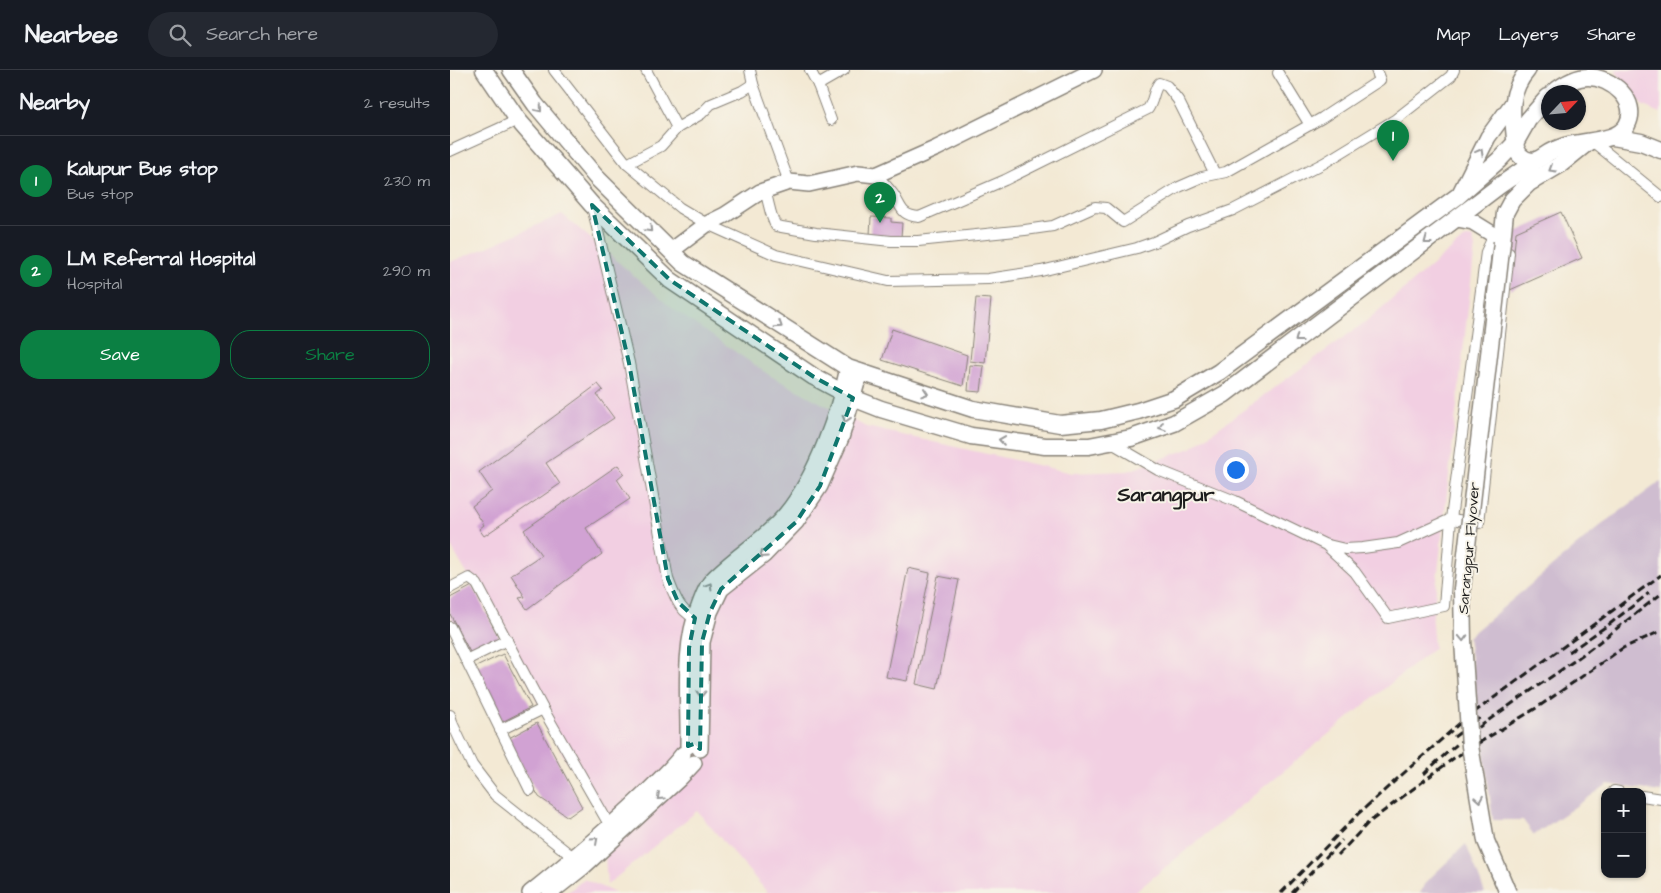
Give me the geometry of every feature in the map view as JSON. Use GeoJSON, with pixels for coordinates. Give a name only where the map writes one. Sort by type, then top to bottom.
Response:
{"type":"FeatureCollection","features":[{"type":"Feature","properties":{"kind":"main road"},"geometry":{"type":"LineString","coordinates":[[484,70],[518,120],[592,205],[670,280],[814,377],[848,395],[881,409],[971,436],[1045,446],[1089,446],[1131,438],[1174,423],[1224,394],[1499,186],[1552,151],[1591,140],[1613,137],[1641,142],[1661,150]]}},
{"type":"Feature","properties":{"kind":"main road"},"geometry":{"type":"LineString","coordinates":[[510,70],[534,104],[596,177],[683,263],[854,370],[973,409],[1060,424],[1101,420],[1138,411],[1174,399],[1218,372],[1458,196],[1499,160],[1515,143],[1521,130],[1541,106]]}},
{"type":"Feature","properties":{"kind":"main road"},"geometry":{"type":"LineString","coordinates":[[671,251],[707,224],[765,190],[789,182],[809,184],[858,173],[876,175],[937,148],[1094,70]]}},
{"type":"Feature","properties":{"kind":"main road"},"geometry":{"type":"LineString","coordinates":[[1528,70],[1515,90],[1512,104],[1515,143],[1520,156],[1526,160],[1537,160]]}},
{"type":"Feature","properties":{"kind":"main road"},"geometry":{"type":"LineString","coordinates":[[1567,85],[1578,79],[1596,74],[1615,86],[1627,100],[1630,112],[1629,120],[1622,131],[1613,137]]}},
{"type":"Feature","properties":{"kind":"main road"},"geometry":{"type":"LineString","coordinates":[[1458,196],[1488,137],[1512,104]]}},
{"type":"Feature","properties":{"kind":"main road"},"geometry":{"type":"LineString","coordinates":[[1505,204],[1529,183],[1561,164],[1591,140]]}},
{"type":"Feature","properties":{"kind":"main road","name":"Sarangpur Flyover"},"geometry":{"type":"LineString","coordinates":[[1499,160],[1499,186],[1505,204],[1498,238],[1462,589],[1462,606],[1470,746],[1486,841],[1508,893]]}},
{"type":"Feature","properties":{"kind":"main road"},"geometry":{"type":"LineString","coordinates":[[1457,219],[1472,222],[1498,238]]}},
{"type":"Feature","properties":{"kind":"main road"},"geometry":{"type":"LineString","coordinates":[[530,893],[579,862],[679,779],[691,753],[689,648],[691,630],[710,612],[721,589],[764,554],[790,529],[820,486],[841,438],[854,370]]}},
{"type":"Feature","properties":{"kind":"main road"},"geometry":{"type":"LineString","coordinates":[[550,893],[610,826],[691,753]]}},
{"type":"Feature","properties":{"kind":"street"},"geometry":{"type":"LineString","coordinates":[[554,70],[627,164],[680,208],[707,224],[776,256],[888,281],[988,279],[1041,271],[1137,248],[1154,242],[1188,226],[1233,210],[1354,146],[1396,119],[1451,76],[1454,70]]}},
{"type":"Feature","properties":{"kind":"street"},"geometry":{"type":"LineString","coordinates":[[646,70],[677,128]]}},
{"type":"Feature","properties":{"kind":"street"},"geometry":{"type":"LineString","coordinates":[[750,70],[753,84],[789,182]]}},
{"type":"Feature","properties":{"kind":"street"},"geometry":{"type":"LineString","coordinates":[[810,70],[818,84],[830,120]]}},
{"type":"Feature","properties":{"kind":"street"},"geometry":{"type":"LineString","coordinates":[[818,84],[844,70]]}},
{"type":"Feature","properties":{"kind":"street"},"geometry":{"type":"LineString","coordinates":[[765,190],[770,204],[772,220],[776,226],[816,233],[890,241],[918,242],[1053,226],[1095,207],[1106,208],[1123,222],[1179,187],[1202,177],[1226,172],[1310,125],[1380,80],[1376,70]]}},
{"type":"Feature","properties":{"kind":"street"},"geometry":{"type":"LineString","coordinates":[[1278,73],[1310,125]]}},
{"type":"Feature","properties":{"kind":"street"},"geometry":{"type":"LineString","coordinates":[[876,175],[888,188],[904,213],[919,217],[1005,180],[1148,109],[1159,83],[1167,86],[1178,100],[1215,174]]}},
{"type":"Feature","properties":{"kind":"street"},"geometry":{"type":"LineString","coordinates":[[627,164],[661,146],[677,128],[701,114],[711,104],[753,84]]}},
{"type":"Feature","properties":{"kind":"street"},"geometry":{"type":"LineString","coordinates":[[450,151],[518,120]]}},
{"type":"Feature","properties":{"kind":"street"},"geometry":{"type":"LineString","coordinates":[[1591,140],[1661,196]]}},
{"type":"Feature","properties":{"kind":"street"},"geometry":{"type":"LineString","coordinates":[[1110,442],[1158,470],[1235,501],[1324,544],[1345,549],[1390,545],[1414,537],[1451,520],[1479,523],[1511,225],[1505,204]]}},
{"type":"Feature","properties":{"kind":"street"},"geometry":{"type":"LineString","coordinates":[[592,205],[629,362],[668,579],[678,602],[686,614],[701,620]]}},
{"type":"Feature","properties":{"kind":"street"},"geometry":{"type":"LineString","coordinates":[[1324,544],[1355,572],[1388,618],[1444,606],[1451,520],[1486,252],[1489,243],[1498,238]]}},
{"type":"Feature","properties":{"kind":"street"},"geometry":{"type":"LineString","coordinates":[[450,588],[469,578],[477,584],[542,709],[610,826]]}},
{"type":"Feature","properties":{"kind":"street"},"geometry":{"type":"LineString","coordinates":[[450,627],[530,790]]}},
{"type":"Feature","properties":{"kind":"street"},"geometry":{"type":"LineString","coordinates":[[466,660],[507,640]]}},
{"type":"Feature","properties":{"kind":"street"},"geometry":{"type":"LineString","coordinates":[[500,730],[542,709]]}},
{"type":"Feature","properties":{"kind":"street"},"geometry":{"type":"LineString","coordinates":[[450,715],[472,765],[495,795],[579,862]]}},
{"type":"Feature","properties":{"kind":"street"},"geometry":{"type":"LineString","coordinates":[[1646,797],[1661,799]]}},
{"type":"Feature","properties":{"kind":"highlighted area"},"geometry":{"type":"Polygon","coordinates":[[[592,205],[670,280],[814,377],[853,398],[820,486],[796,522],[721,589],[710,612],[702,642],[700,749],[694,744],[688,746],[689,648],[695,618],[678,602],[668,579],[629,363],[592,205]]]}},
{"type":"Feature","properties":{"kind":"shaded area"},"geometry":{"type":"Polygon","coordinates":[[[1615,70],[1661,70],[1661,113],[1643,106],[1615,70]]]}},
{"type":"Feature","properties":{"kind":"shaded area"},"geometry":{"type":"Polygon","coordinates":[[[562,214],[673,309],[769,375],[866,427],[1072,473],[1128,471],[1191,448],[1365,322],[1463,239],[1472,237],[1475,247],[1432,624],[1434,648],[1134,893],[768,893],[697,811],[607,885],[602,807],[565,759],[517,659],[450,545],[450,262],[562,214]]]}},
{"type":"Feature","properties":{"kind":"shaded area"},"geometry":{"type":"Polygon","coordinates":[[[1661,481],[1661,792],[1646,790],[1646,788],[1608,784],[1534,835],[1523,820],[1493,820],[1468,637],[1599,527],[1661,481]]]}},
{"type":"Feature","properties":{"kind":"shaded area"},"geometry":{"type":"Polygon","coordinates":[[[1466,844],[1485,893],[1420,893],[1428,880],[1466,844]]]}},
{"type":"Feature","properties":{"kind":"shaded area"},"geometry":{"type":"Polygon","coordinates":[[[584,879],[615,893],[567,893],[584,879]]]}},
{"type":"Feature","properties":{"kind":"building"},"geometry":{"type":"Polygon","coordinates":[[[1561,212],[1582,258],[1510,290],[1516,232],[1561,212]]]}},
{"type":"Feature","properties":{"kind":"building"},"geometry":{"type":"Polygon","coordinates":[[[871,217],[891,218],[891,222],[902,223],[901,237],[870,235],[871,217]]]}},
{"type":"Feature","properties":{"kind":"building"},"geometry":{"type":"Polygon","coordinates":[[[976,298],[991,299],[985,363],[970,361],[976,298]]]}},
{"type":"Feature","properties":{"kind":"building"},"geometry":{"type":"Polygon","coordinates":[[[892,329],[967,355],[963,386],[882,360],[892,329]]]}},
{"type":"Feature","properties":{"kind":"building"},"geometry":{"type":"Polygon","coordinates":[[[970,365],[984,366],[981,392],[968,391],[970,365]]]}},
{"type":"Feature","properties":{"kind":"building"},"geometry":{"type":"Polygon","coordinates":[[[598,384],[603,390],[597,395],[614,418],[546,463],[560,484],[484,536],[479,529],[484,525],[472,506],[492,491],[479,472],[598,384]]]}},
{"type":"Feature","properties":{"kind":"building"},"geometry":{"type":"Polygon","coordinates":[[[618,465],[624,473],[617,479],[630,499],[586,528],[602,554],[527,609],[519,598],[525,597],[511,575],[541,555],[524,530],[618,465]]]}},
{"type":"Feature","properties":{"kind":"building"},"geometry":{"type":"Polygon","coordinates":[[[908,568],[930,573],[907,681],[886,677],[908,568]]]}},
{"type":"Feature","properties":{"kind":"building"},"geometry":{"type":"Polygon","coordinates":[[[938,576],[959,580],[937,689],[916,684],[938,576]]]}},
{"type":"Feature","properties":{"kind":"building"},"geometry":{"type":"Polygon","coordinates":[[[472,586],[500,639],[471,654],[450,614],[450,598],[472,586]]]}},
{"type":"Feature","properties":{"kind":"building"},"geometry":{"type":"Polygon","coordinates":[[[503,654],[531,707],[502,722],[474,668],[503,654]]]}},
{"type":"Feature","properties":{"kind":"building"},"geometry":{"type":"Polygon","coordinates":[[[537,723],[582,807],[568,817],[539,797],[507,739],[537,723]]]}},
{"type":"Feature","properties":{"kind":"railway"},"geometry":{"type":"LineString","coordinates":[[1281,893],[1358,814],[1461,722],[1661,575]]}},
{"type":"Feature","properties":{"kind":"railway"},"geometry":{"type":"LineString","coordinates":[[1569,652],[1611,623],[1649,593]]}},
{"type":"Feature","properties":{"kind":"railway"},"geometry":{"type":"LineString","coordinates":[[1424,774],[1461,741],[1582,655],[1661,594]]}},
{"type":"Feature","properties":{"kind":"railway"},"geometry":{"type":"LineString","coordinates":[[1338,855],[1368,823],[1454,758],[1538,707],[1623,648],[1661,631]]}},
{"type":"Feature","properties":{"kind":"railway"},"geometry":{"type":"LineString","coordinates":[[1454,737],[1482,716]]}},
{"type":"Feature","properties":{"kind":"railway"},"geometry":{"type":"LineString","coordinates":[[1292,893],[1342,840]]}},
{"type":"Feature","properties":{"kind":"place","name":"Kalupur Bus stop"},"geometry":{"type":"Point","coordinates":[1393,161]}},
{"type":"Feature","properties":{"kind":"place","name":"LM Referral Hospital"},"geometry":{"type":"Point","coordinates":[880,223]}},
{"type":"Feature","properties":{"kind":"district","name":"Sarangpur"},"geometry":{"type":"Point","coordinates":[1166,495]}}]}
